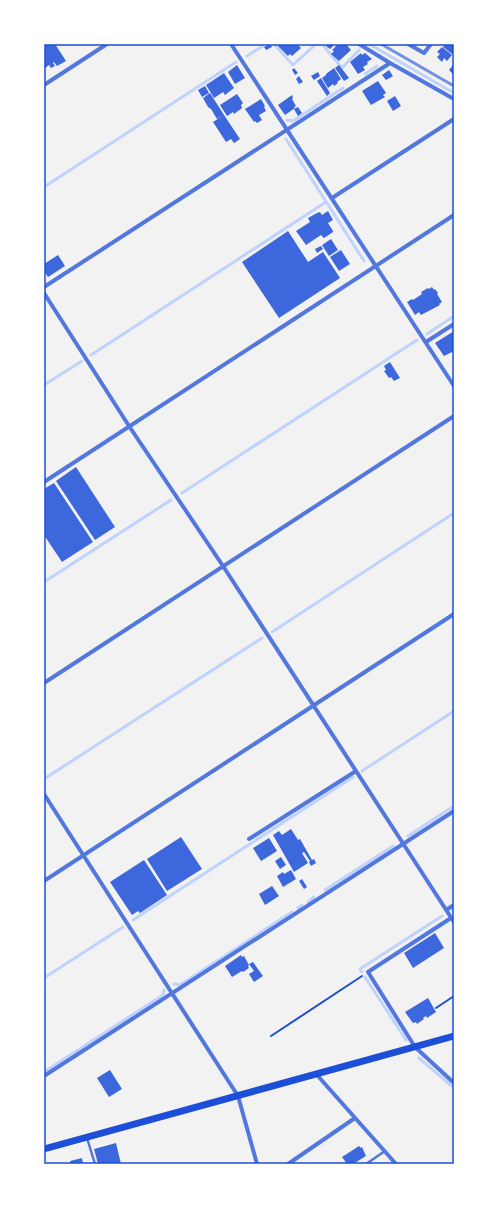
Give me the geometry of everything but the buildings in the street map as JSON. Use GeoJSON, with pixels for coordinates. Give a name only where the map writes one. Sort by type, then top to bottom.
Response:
{"type":"FeatureCollection","features":[{"type":"Feature","properties":{"kind":"main road"},"geometry":{"type":"LineString","coordinates":[[44,1150],[454,1036]]}},
{"type":"Feature","properties":{"kind":"street"},"geometry":{"type":"LineString","coordinates":[[44,85],[107,44]]}},
{"type":"Feature","properties":{"kind":"street"},"geometry":{"type":"LineString","coordinates":[[231,44],[454,386]]}},
{"type":"Feature","properties":{"kind":"street"},"geometry":{"type":"LineString","coordinates":[[359,44],[454,99]]}},
{"type":"Feature","properties":{"kind":"street"},"geometry":{"type":"LineString","coordinates":[[408,44],[424,53],[431,44]]}},
{"type":"Feature","properties":{"kind":"street"},"geometry":{"type":"LineString","coordinates":[[44,288],[390,63]]}},
{"type":"Feature","properties":{"kind":"street"},"geometry":{"type":"LineString","coordinates":[[332,198],[454,119]]}},
{"type":"Feature","properties":{"kind":"street"},"geometry":{"type":"LineString","coordinates":[[44,482],[454,215]]}},
{"type":"Feature","properties":{"kind":"street"},"geometry":{"type":"LineString","coordinates":[[44,293],[129,426],[223,566],[453,920],[368,972],[415,1047],[454,1082]]}},
{"type":"Feature","properties":{"kind":"street"},"geometry":{"type":"LineString","coordinates":[[426,342],[454,324]]}},
{"type":"Feature","properties":{"kind":"street"},"geometry":{"type":"LineString","coordinates":[[44,683],[454,416]]}},
{"type":"Feature","properties":{"kind":"street"},"geometry":{"type":"LineString","coordinates":[[44,881],[454,614]]}},
{"type":"Feature","properties":{"kind":"street"},"geometry":{"type":"LineString","coordinates":[[249,839],[356,771]]}},
{"type":"Feature","properties":{"kind":"street"},"geometry":{"type":"LineString","coordinates":[[44,794],[238,1096],[258,1164]]}},
{"type":"Feature","properties":{"kind":"street"},"geometry":{"type":"LineString","coordinates":[[44,1076],[454,811]]}},
{"type":"Feature","properties":{"kind":"street"},"geometry":{"type":"LineString","coordinates":[[446,910],[454,905]]}},
{"type":"Feature","properties":{"kind":"street"},"geometry":{"type":"LineString","coordinates":[[317,1075],[396,1164]]}},
{"type":"Feature","properties":{"kind":"street"},"geometry":{"type":"LineString","coordinates":[[288,1164],[355,1118]]}},
{"type":"Feature","properties":{"kind":"lane"},"geometry":{"type":"LineString","coordinates":[[87,1138],[95,1164]]}},
{"type":"Feature","properties":{"kind":"lane"},"geometry":{"type":"LineString","coordinates":[[366,1164],[385,1151]]}},
{"type":"Feature","properties":{"kind":"path"},"geometry":{"type":"LineString","coordinates":[[271,1036],[368,972]]}},
{"type":"Feature","properties":{"kind":"path"},"geometry":{"type":"LineString","coordinates":[[436,1008],[454,996]]}},
{"type":"Feature","properties":{"kind":"waterway"},"geometry":{"type":"LineString","coordinates":[[247,56],[266,44]]}},
{"type":"Feature","properties":{"kind":"waterway"},"geometry":{"type":"LineString","coordinates":[[274,44],[293,65],[316,44]]}},
{"type":"Feature","properties":{"kind":"waterway"},"geometry":{"type":"LineString","coordinates":[[322,44],[342,68],[359,50]]}},
{"type":"Feature","properties":{"kind":"waterway"},"geometry":{"type":"LineString","coordinates":[[369,44],[454,93]]}},
{"type":"Feature","properties":{"kind":"waterway"},"geometry":{"type":"LineString","coordinates":[[44,187],[236,62]]}},
{"type":"Feature","properties":{"kind":"waterway"},"geometry":{"type":"LineString","coordinates":[[365,74],[377,66]]}},
{"type":"Feature","properties":{"kind":"waterway"},"geometry":{"type":"LineString","coordinates":[[287,120],[293,121],[343,88]]}},
{"type":"Feature","properties":{"kind":"waterway"},"geometry":{"type":"LineString","coordinates":[[286,139],[364,261]]}},
{"type":"Feature","properties":{"kind":"waterway"},"geometry":{"type":"LineString","coordinates":[[91,355],[326,202]]}},
{"type":"Feature","properties":{"kind":"waterway"},"geometry":{"type":"LineString","coordinates":[[427,334],[454,316]]}},
{"type":"Feature","properties":{"kind":"waterway"},"geometry":{"type":"LineString","coordinates":[[182,493],[417,340]]}},
{"type":"Feature","properties":{"kind":"waterway"},"geometry":{"type":"LineString","coordinates":[[44,385],[82,361]]}},
{"type":"Feature","properties":{"kind":"waterway"},"geometry":{"type":"LineString","coordinates":[[44,582],[171,500]]}},
{"type":"Feature","properties":{"kind":"waterway"},"geometry":{"type":"LineString","coordinates":[[272,632],[454,513]]}},
{"type":"Feature","properties":{"kind":"waterway"},"geometry":{"type":"LineString","coordinates":[[44,779],[262,638]]}},
{"type":"Feature","properties":{"kind":"waterway"},"geometry":{"type":"LineString","coordinates":[[362,771],[454,711]]}},
{"type":"Feature","properties":{"kind":"waterway"},"geometry":{"type":"LineString","coordinates":[[133,920],[353,777]]}},
{"type":"Feature","properties":{"kind":"waterway"},"geometry":{"type":"LineString","coordinates":[[408,836],[454,806]]}},
{"type":"Feature","properties":{"kind":"waterway"},"geometry":{"type":"LineString","coordinates":[[325,890],[393,846]]}},
{"type":"Feature","properties":{"kind":"waterway"},"geometry":{"type":"LineString","coordinates":[[308,902],[314,897]]}},
{"type":"Feature","properties":{"kind":"waterway"},"geometry":{"type":"LineString","coordinates":[[298,908],[302,905]]}},
{"type":"Feature","properties":{"kind":"waterway"},"geometry":{"type":"LineString","coordinates":[[174,984],[180,985],[292,912]]}},
{"type":"Feature","properties":{"kind":"waterway"},"geometry":{"type":"LineString","coordinates":[[362,972],[360,969],[442,916]]}},
{"type":"Feature","properties":{"kind":"waterway"},"geometry":{"type":"LineString","coordinates":[[44,978],[123,927]]}},
{"type":"Feature","properties":{"kind":"waterway"},"geometry":{"type":"LineString","coordinates":[[365,977],[406,1040]]}},
{"type":"Feature","properties":{"kind":"waterway"},"geometry":{"type":"LineString","coordinates":[[44,1072],[163,995],[164,990]]}},
{"type":"Feature","properties":{"kind":"waterway"},"geometry":{"type":"LineString","coordinates":[[419,1058],[454,1088]]}},
{"type":"Feature","properties":{"kind":"railway"},"geometry":{"type":"LineString","coordinates":[[381,44],[454,86]]}}]}
